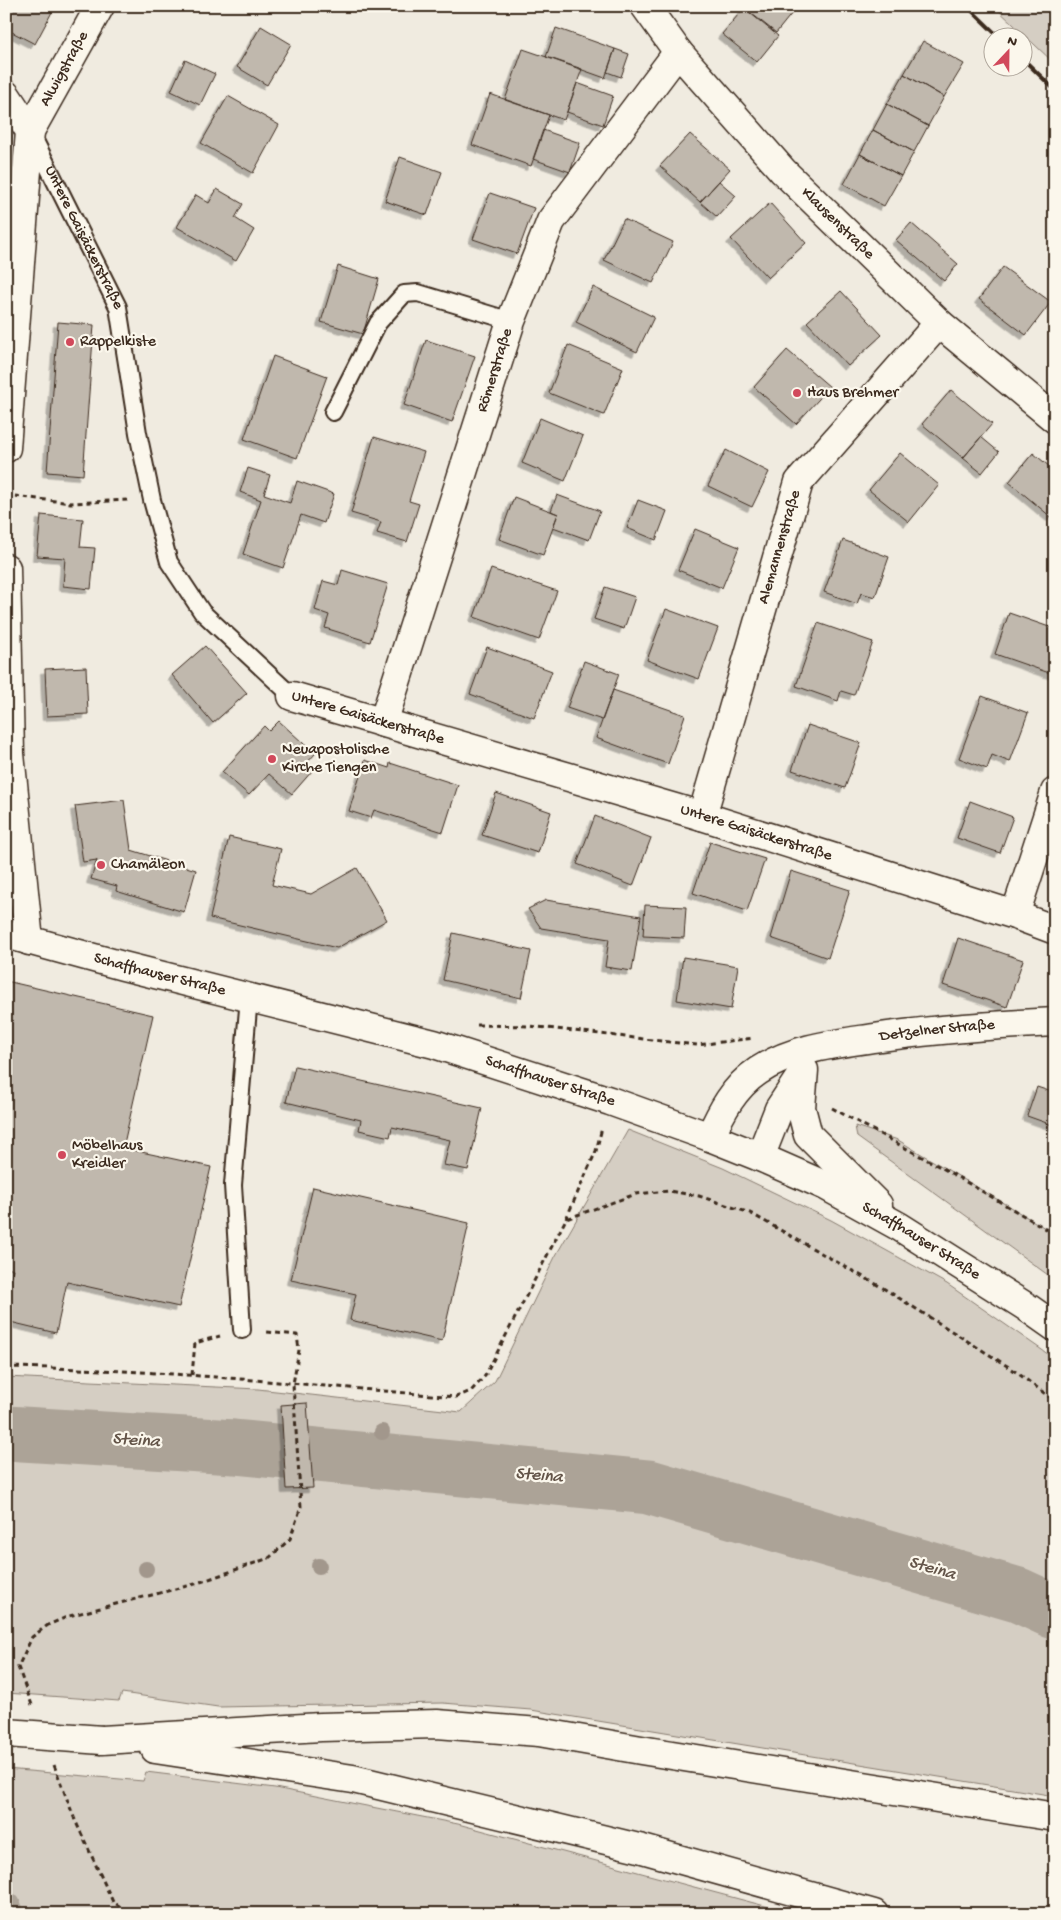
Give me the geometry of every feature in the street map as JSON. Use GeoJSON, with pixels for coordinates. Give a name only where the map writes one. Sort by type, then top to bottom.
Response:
{"type":"FeatureCollection","features":[{"type":"Feature","properties":{"kind":"main road","name":"Alwigstraße"},"geometry":{"type":"LineString","coordinates":[[30,131],[100,6]]}},
{"type":"Feature","properties":{"kind":"main road","name":"Klausenstraße"},"geometry":{"type":"LineString","coordinates":[[645,6],[678,52],[782,172],[939,323],[1055,419]]}},
{"type":"Feature","properties":{"kind":"main road","name":"Römerstraße"},"geometry":{"type":"LineString","coordinates":[[383,723],[511,321],[551,221],[678,52]]}},
{"type":"Feature","properties":{"kind":"main road"},"geometry":{"type":"LineString","coordinates":[[6,95],[30,131],[6,448]]}},
{"type":"Feature","properties":{"kind":"main road","name":"Alemannenstraße"},"geometry":{"type":"LineString","coordinates":[[702,816],[799,482],[939,323]]}},
{"type":"Feature","properties":{"kind":"main road"},"geometry":{"type":"LineString","coordinates":[[6,568],[10,754],[18,937]]}},
{"type":"Feature","properties":{"kind":"main road","name":"Untere Gaisäckerstraße"},"geometry":{"type":"LineString","coordinates":[[292,696],[702,816],[1015,915],[1055,930]]}},
{"type":"Feature","properties":{"kind":"main road"},"geometry":{"type":"LineString","coordinates":[[1015,915],[1055,792]]}},
{"type":"Feature","properties":{"kind":"main road","name":"Schaffhauser Straße"},"geometry":{"type":"LineString","coordinates":[[18,937],[434,1044],[610,1101],[710,1137],[826,1186],[900,1227],[1055,1327]]}},
{"type":"Feature","properties":{"kind":"main road","name":"Detzelner Straße"},"geometry":{"type":"LineString","coordinates":[[710,1137],[721,1113],[734,1094],[757,1072],[786,1056],[820,1046],[918,1032],[1055,1022]]}},
{"type":"Feature","properties":{"kind":"main road"},"geometry":{"type":"LineString","coordinates":[[760,1157],[779,1109],[820,1046]]}},
{"type":"Feature","properties":{"kind":"main road"},"geometry":{"type":"LineString","coordinates":[[804,1070],[801,1108],[808,1135],[900,1227]]}},
{"type":"Feature","properties":{"kind":"main road"},"geometry":{"type":"LineString","coordinates":[[102,1740],[321,1727],[437,1724],[538,1732],[1055,1817]]}},
{"type":"Feature","properties":{"kind":"main road"},"geometry":{"type":"LineString","coordinates":[[6,1733],[102,1740],[353,1779],[639,1848],[874,1914]]}},
{"type":"Feature","properties":{"kind":"main road"},"geometry":{"type":"LineString","coordinates":[[641,1750],[829,1798],[1055,1836]]}},
{"type":"Feature","properties":{"kind":"lane","name":"Untere Gaisäckerstraße"},"geometry":{"type":"LineString","coordinates":[[30,131],[118,307],[138,433],[152,500],[169,562],[202,612],[292,696]]}},
{"type":"Feature","properties":{"kind":"lane"},"geometry":{"type":"LineString","coordinates":[[333,412],[378,323],[404,294],[418,293],[511,321]]}},
{"type":"Feature","properties":{"kind":"lane"},"geometry":{"type":"LineString","coordinates":[[242,1330],[233,1186],[248,997]]}},
{"type":"Feature","properties":{"kind":"path"},"geometry":{"type":"LineString","coordinates":[[6,496],[71,502],[152,500]]}},
{"type":"Feature","properties":{"kind":"path"},"geometry":{"type":"LineString","coordinates":[[475,1026],[530,1026],[697,1045],[755,1038]]}},
{"type":"Feature","properties":{"kind":"path"},"geometry":{"type":"LineString","coordinates":[[6,1366],[192,1374],[456,1397],[471,1391],[485,1376],[566,1220],[596,1150],[610,1101]]}},
{"type":"Feature","properties":{"kind":"path"},"geometry":{"type":"LineString","coordinates":[[825,1104],[944,1169],[1055,1234]]}},
{"type":"Feature","properties":{"kind":"path"},"geometry":{"type":"LineString","coordinates":[[566,1220],[636,1194],[669,1191],[699,1196],[750,1214],[883,1288],[1012,1369],[1055,1401]]}},
{"type":"Feature","properties":{"kind":"path"},"geometry":{"type":"LineString","coordinates":[[18,1667],[32,1637],[48,1625],[69,1616],[195,1584],[269,1558],[290,1539],[300,1507],[293,1384],[299,1350],[297,1335],[242,1330],[195,1343],[192,1374]]}},
{"type":"Feature","properties":{"kind":"path"},"geometry":{"type":"LineString","coordinates":[[75,1820],[113,1902],[132,1914]]}},
{"type":"Feature","properties":{"kind":"shaded area"},"geometry":{"type":"Polygon","coordinates":[[[994,6],[1055,6],[1055,64],[1034,44],[1034,28],[1017,28],[994,6]]]}},
{"type":"Feature","properties":{"kind":"shaded area"},"geometry":{"type":"Polygon","coordinates":[[[855,1126],[898,1140],[1055,1234],[1055,1280],[857,1137],[855,1126]]]}},
{"type":"Feature","properties":{"kind":"shaded area"},"geometry":{"type":"Polygon","coordinates":[[[628,1130],[723,1168],[831,1220],[947,1284],[1055,1359],[1055,1796],[531,1710],[443,1703],[218,1707],[122,1693],[119,1701],[6,1693],[6,1377],[258,1389],[461,1412],[495,1381],[555,1257],[628,1130]]]}},
{"type":"Feature","properties":{"kind":"shaded area"},"geometry":{"type":"Polygon","coordinates":[[[6,1769],[143,1781],[146,1772],[275,1788],[458,1824],[795,1914],[6,1914],[6,1769]]]}},
{"type":"Feature","properties":{"kind":"building"},"geometry":{"type":"Polygon","coordinates":[[[10,6],[41,6],[52,12],[35,44],[6,29],[6,13],[10,6]]]}},
{"type":"Feature","properties":{"kind":"building"},"geometry":{"type":"Polygon","coordinates":[[[742,6],[797,6],[797,7],[776,33],[742,6]]]}},
{"type":"Feature","properties":{"kind":"building"},"geometry":{"type":"Polygon","coordinates":[[[744,8],[778,36],[757,62],[722,34],[744,8]]]}},
{"type":"Feature","properties":{"kind":"building"},"geometry":{"type":"Polygon","coordinates":[[[261,26],[291,44],[267,85],[237,67],[261,26]]]}},
{"type":"Feature","properties":{"kind":"building"},"geometry":{"type":"Polygon","coordinates":[[[556,28],[615,49],[605,78],[546,57],[556,28]]]}},
{"type":"Feature","properties":{"kind":"building"},"geometry":{"type":"Polygon","coordinates":[[[923,41],[964,64],[944,97],[904,74],[923,41]]]}},
{"type":"Feature","properties":{"kind":"building"},"geometry":{"type":"Polygon","coordinates":[[[523,49],[582,69],[564,120],[505,100],[523,49]]]}},
{"type":"Feature","properties":{"kind":"building"},"geometry":{"type":"Polygon","coordinates":[[[615,49],[629,54],[621,77],[607,72],[615,49]]]}},
{"type":"Feature","properties":{"kind":"building"},"geometry":{"type":"Polygon","coordinates":[[[185,60],[215,74],[200,105],[171,91],[185,60]]]}},
{"type":"Feature","properties":{"kind":"building"},"geometry":{"type":"Polygon","coordinates":[[[904,74],[944,97],[928,126],[887,104],[904,74]]]}},
{"type":"Feature","properties":{"kind":"building"},"geometry":{"type":"Polygon","coordinates":[[[577,83],[613,96],[603,125],[567,112],[577,83]]]}},
{"type":"Feature","properties":{"kind":"building"},"geometry":{"type":"Polygon","coordinates":[[[490,94],[549,115],[531,166],[472,145],[490,94]]]}},
{"type":"Feature","properties":{"kind":"building"},"geometry":{"type":"Polygon","coordinates":[[[228,96],[279,125],[253,173],[201,143],[228,96]]]}},
{"type":"Feature","properties":{"kind":"building"},"geometry":{"type":"Polygon","coordinates":[[[887,104],[928,126],[914,152],[873,130],[887,104]]]}},
{"type":"Feature","properties":{"kind":"building"},"geometry":{"type":"Polygon","coordinates":[[[543,130],[580,143],[570,172],[533,159],[543,130]]]}},
{"type":"Feature","properties":{"kind":"building"},"geometry":{"type":"Polygon","coordinates":[[[873,130],[914,152],[901,176],[860,154],[873,130]]]}},
{"type":"Feature","properties":{"kind":"building"},"geometry":{"type":"Polygon","coordinates":[[[690,134],[730,169],[700,202],[660,166],[690,134]]]}},
{"type":"Feature","properties":{"kind":"building"},"geometry":{"type":"Polygon","coordinates":[[[860,154],[901,176],[884,206],[844,184],[860,154]]]}},
{"type":"Feature","properties":{"kind":"building"},"geometry":{"type":"Polygon","coordinates":[[[400,157],[442,172],[427,215],[385,201],[400,157]]]}},
{"type":"Feature","properties":{"kind":"building"},"geometry":{"type":"Polygon","coordinates":[[[719,181],[736,196],[717,217],[700,202],[719,181]]]}},
{"type":"Feature","properties":{"kind":"building"},"geometry":{"type":"Polygon","coordinates":[[[6,187],[10,187],[7,216],[6,216],[6,187]]]}},
{"type":"Feature","properties":{"kind":"building"},"geometry":{"type":"Polygon","coordinates":[[[217,189],[243,204],[235,218],[254,230],[236,261],[177,227],[196,195],[209,203],[217,189]]]}},
{"type":"Feature","properties":{"kind":"building"},"geometry":{"type":"Polygon","coordinates":[[[490,193],[534,208],[517,254],[473,239],[490,193]]]}},
{"type":"Feature","properties":{"kind":"building"},"geometry":{"type":"Polygon","coordinates":[[[770,203],[806,243],[768,278],[731,239],[770,203]]]}},
{"type":"Feature","properties":{"kind":"building"},"geometry":{"type":"Polygon","coordinates":[[[624,219],[673,242],[653,283],[604,260],[624,219]]]}},
{"type":"Feature","properties":{"kind":"building"},"geometry":{"type":"Polygon","coordinates":[[[911,223],[958,264],[944,281],[896,240],[911,223]]]}},
{"type":"Feature","properties":{"kind":"building"},"geometry":{"type":"Polygon","coordinates":[[[338,266],[379,279],[363,334],[321,322],[338,266]]]}},
{"type":"Feature","properties":{"kind":"building"},"geometry":{"type":"Polygon","coordinates":[[[1003,267],[1051,302],[1026,335],[979,299],[1003,267]]]}},
{"type":"Feature","properties":{"kind":"building"},"geometry":{"type":"Polygon","coordinates":[[[593,287],[654,317],[637,352],[576,322],[593,287]]]}},
{"type":"Feature","properties":{"kind":"building"},"geometry":{"type":"Polygon","coordinates":[[[841,291],[882,335],[848,366],[807,322],[841,291]]]}},
{"type":"Feature","properties":{"kind":"building"},"geometry":{"type":"Polygon","coordinates":[[[58,322],[94,325],[83,475],[47,472],[58,322]]]}},
{"type":"Feature","properties":{"kind":"building"},"geometry":{"type":"Polygon","coordinates":[[[426,340],[475,356],[452,422],[404,405],[426,340]]]}},
{"type":"Feature","properties":{"kind":"building"},"geometry":{"type":"Polygon","coordinates":[[[568,345],[623,368],[604,415],[549,393],[568,345]]]}},
{"type":"Feature","properties":{"kind":"building"},"geometry":{"type":"Polygon","coordinates":[[[787,350],[830,387],[796,424],[754,387],[787,350]]]}},
{"type":"Feature","properties":{"kind":"building"},"geometry":{"type":"Polygon","coordinates":[[[273,356],[327,376],[297,458],[244,439],[273,356]]]}},
{"type":"Feature","properties":{"kind":"building"},"geometry":{"type":"Polygon","coordinates":[[[951,390],[992,424],[963,458],[922,424],[951,390]]]}},
{"type":"Feature","properties":{"kind":"building"},"geometry":{"type":"Polygon","coordinates":[[[540,418],[583,436],[565,481],[522,463],[540,418]]]}},
{"type":"Feature","properties":{"kind":"building"},"geometry":{"type":"Polygon","coordinates":[[[374,437],[424,452],[409,501],[419,504],[407,542],[377,533],[381,522],[351,513],[374,437]]]}},
{"type":"Feature","properties":{"kind":"building"},"geometry":{"type":"Polygon","coordinates":[[[981,437],[999,452],[982,473],[963,458],[981,437]]]}},
{"type":"Feature","properties":{"kind":"building"},"geometry":{"type":"Polygon","coordinates":[[[726,450],[769,472],[752,507],[708,486],[726,450]]]}},
{"type":"Feature","properties":{"kind":"building"},"geometry":{"type":"Polygon","coordinates":[[[900,453],[939,485],[909,522],[869,490],[900,453]]]}},
{"type":"Feature","properties":{"kind":"building"},"geometry":{"type":"Polygon","coordinates":[[[1033,453],[1055,471],[1055,513],[1051,517],[1009,482],[1033,453]]]}},
{"type":"Feature","properties":{"kind":"building"},"geometry":{"type":"Polygon","coordinates":[[[248,468],[270,475],[264,494],[290,503],[297,481],[334,494],[324,523],[301,515],[283,568],[243,554],[261,500],[240,492],[248,468]]]}},
{"type":"Feature","properties":{"kind":"building"},"geometry":{"type":"Polygon","coordinates":[[[557,495],[600,511],[589,540],[553,527],[558,514],[551,511],[557,495]]]}},
{"type":"Feature","properties":{"kind":"building"},"geometry":{"type":"Polygon","coordinates":[[[514,497],[558,514],[543,555],[499,539],[514,497]]]}},
{"type":"Feature","properties":{"kind":"building"},"geometry":{"type":"Polygon","coordinates":[[[638,500],[667,511],[656,540],[627,528],[638,500]]]}},
{"type":"Feature","properties":{"kind":"building"},"geometry":{"type":"Polygon","coordinates":[[[41,515],[83,519],[80,547],[95,548],[91,589],[63,586],[65,558],[37,556],[41,515]]]}},
{"type":"Feature","properties":{"kind":"building"},"geometry":{"type":"Polygon","coordinates":[[[695,529],[739,547],[722,588],[678,570],[695,529]]]}},
{"type":"Feature","properties":{"kind":"building"},"geometry":{"type":"Polygon","coordinates":[[[843,540],[889,557],[875,597],[861,593],[857,604],[824,592],[843,540]]]}},
{"type":"Feature","properties":{"kind":"building"},"geometry":{"type":"Polygon","coordinates":[[[491,569],[557,591],[539,640],[474,617],[491,569]]]}},
{"type":"Feature","properties":{"kind":"building"},"geometry":{"type":"Polygon","coordinates":[[[342,570],[388,584],[370,642],[325,628],[329,615],[315,610],[323,581],[338,585],[342,570]]]}},
{"type":"Feature","properties":{"kind":"building"},"geometry":{"type":"Polygon","coordinates":[[[605,587],[635,597],[624,629],[594,619],[605,587]]]}},
{"type":"Feature","properties":{"kind":"building"},"geometry":{"type":"Polygon","coordinates":[[[666,609],[718,628],[699,679],[647,660],[666,609]]]}},
{"type":"Feature","properties":{"kind":"building"},"geometry":{"type":"Polygon","coordinates":[[[1009,613],[1055,629],[1055,675],[995,654],[1009,613]]]}},
{"type":"Feature","properties":{"kind":"building"},"geometry":{"type":"Polygon","coordinates":[[[818,623],[873,642],[854,695],[841,691],[838,701],[796,686],[818,623]]]}},
{"type":"Feature","properties":{"kind":"building"},"geometry":{"type":"Polygon","coordinates":[[[205,646],[247,693],[213,723],[172,675],[205,646]]]}},
{"type":"Feature","properties":{"kind":"building"},"geometry":{"type":"Polygon","coordinates":[[[487,647],[552,671],[534,718],[470,694],[487,647]]]}},
{"type":"Feature","properties":{"kind":"building"},"geometry":{"type":"Polygon","coordinates":[[[584,661],[619,674],[602,720],[567,708],[584,661]]]}},
{"type":"Feature","properties":{"kind":"building"},"geometry":{"type":"Polygon","coordinates":[[[86,667],[88,714],[47,716],[45,669],[86,667]]]}},
{"type":"Feature","properties":{"kind":"building"},"geometry":{"type":"Polygon","coordinates":[[[613,690],[685,715],[668,764],[596,738],[613,690]]]}},
{"type":"Feature","properties":{"kind":"building"},"geometry":{"type":"Polygon","coordinates":[[[982,696],[1028,713],[1010,762],[992,755],[987,769],[959,758],[982,696]]]}},
{"type":"Feature","properties":{"kind":"building","name":"Neuapostolische Kirche Tiengen"},"geometry":{"type":"Polygon","coordinates":[[[279,721],[315,754],[306,764],[313,770],[292,794],[269,774],[249,795],[222,772],[264,726],[269,731],[279,721]]]}},
{"type":"Feature","properties":{"kind":"building"},"geometry":{"type":"Polygon","coordinates":[[[808,725],[861,743],[845,788],[792,770],[808,725]]]}},
{"type":"Feature","properties":{"kind":"building"},"geometry":{"type":"Polygon","coordinates":[[[365,760],[389,768],[390,763],[458,785],[443,832],[374,810],[371,818],[349,811],[365,760]]]}},
{"type":"Feature","properties":{"kind":"building"},"geometry":{"type":"Polygon","coordinates":[[[496,793],[551,812],[538,853],[482,835],[496,793]]]}},
{"type":"Feature","properties":{"kind":"building"},"geometry":{"type":"Polygon","coordinates":[[[124,800],[131,850],[196,870],[184,912],[116,891],[117,886],[91,879],[97,860],[83,862],[75,806],[124,800]]]}},
{"type":"Feature","properties":{"kind":"building"},"geometry":{"type":"Polygon","coordinates":[[[970,801],[1013,817],[1000,853],[957,838],[970,801]]]}},
{"type":"Feature","properties":{"kind":"building"},"geometry":{"type":"Polygon","coordinates":[[[595,816],[651,838],[633,886],[577,864],[595,816]]]}},
{"type":"Feature","properties":{"kind":"building"},"geometry":{"type":"Polygon","coordinates":[[[229,837],[281,849],[272,885],[311,894],[357,868],[387,920],[337,948],[210,918],[229,837]]]}},
{"type":"Feature","properties":{"kind":"building"},"geometry":{"type":"Polygon","coordinates":[[[710,842],[765,859],[747,911],[693,893],[710,842]]]}},
{"type":"Feature","properties":{"kind":"building"},"geometry":{"type":"Polygon","coordinates":[[[791,871],[850,890],[828,958],[771,938],[791,871]]]}},
{"type":"Feature","properties":{"kind":"building"},"geometry":{"type":"Polygon","coordinates":[[[546,900],[641,916],[632,971],[605,967],[609,939],[541,928],[528,909],[546,900]]]}},
{"type":"Feature","properties":{"kind":"building"},"geometry":{"type":"Polygon","coordinates":[[[645,905],[686,907],[684,938],[643,936],[645,905]]]}},
{"type":"Feature","properties":{"kind":"building"},"geometry":{"type":"Polygon","coordinates":[[[453,933],[531,951],[521,998],[443,980],[453,933]]]}},
{"type":"Feature","properties":{"kind":"building"},"geometry":{"type":"Polygon","coordinates":[[[958,938],[1023,960],[1007,1007],[943,985],[958,938]]]}},
{"type":"Feature","properties":{"kind":"building"},"geometry":{"type":"Polygon","coordinates":[[[683,957],[738,966],[731,1009],[677,1000],[683,957]]]}},
{"type":"Feature","properties":{"kind":"building"},"geometry":{"type":"Polygon","coordinates":[[[6,981],[153,1015],[123,1148],[211,1167],[179,1307],[67,1282],[56,1333],[6,1321],[6,1297],[13,1269],[6,1268],[6,981]]]}},
{"type":"Feature","properties":{"kind":"building"},"geometry":{"type":"Polygon","coordinates":[[[295,1066],[482,1108],[468,1170],[444,1165],[450,1140],[392,1127],[390,1137],[359,1130],[361,1120],[286,1102],[295,1066]]]}},
{"type":"Feature","properties":{"kind":"building"},"geometry":{"type":"Polygon","coordinates":[[[1037,1087],[1055,1093],[1055,1126],[1027,1116],[1037,1087]]]}},
{"type":"Feature","properties":{"kind":"building"},"geometry":{"type":"Polygon","coordinates":[[[313,1187],[469,1223],[442,1341],[350,1320],[356,1294],[291,1280],[313,1187]]]}},
{"type":"Feature","properties":{"kind":"building"},"geometry":{"type":"Polygon","coordinates":[[[307,1403],[313,1488],[286,1489],[281,1405],[307,1403]]]}},
{"type":"Feature","properties":{"kind":"waterway","name":"Steina"},"geometry":{"type":"LineString","coordinates":[[6,1433],[234,1447],[649,1487],[1018,1595],[1055,1612]]}},
{"type":"Feature","properties":{"kind":"waterway"},"geometry":{"type":"LineString","coordinates":[[6,1907],[9,1914]]}},
{"type":"Feature","properties":{"kind":"railway"},"geometry":{"type":"LineString","coordinates":[[967,6],[990,28]]}},
{"type":"Feature","properties":{"kind":"railway"},"geometry":{"type":"LineString","coordinates":[[1034,70],[1055,90]]}},
{"type":"Feature","properties":{"kind":"place","name":"Rappelkiste"},"geometry":{"type":"Point","coordinates":[70,342]}},
{"type":"Feature","properties":{"kind":"place","name":"Haus Brehmer"},"geometry":{"type":"Point","coordinates":[797,393]}},
{"type":"Feature","properties":{"kind":"place","name":"Neuapostolische Kirche Tiengen"},"geometry":{"type":"Point","coordinates":[272,759]}},
{"type":"Feature","properties":{"kind":"place","name":"Chamäleon"},"geometry":{"type":"Point","coordinates":[101,865]}},
{"type":"Feature","properties":{"kind":"place","name":"Möbelhaus Kreidler"},"geometry":{"type":"Point","coordinates":[62,1155]}}]}
